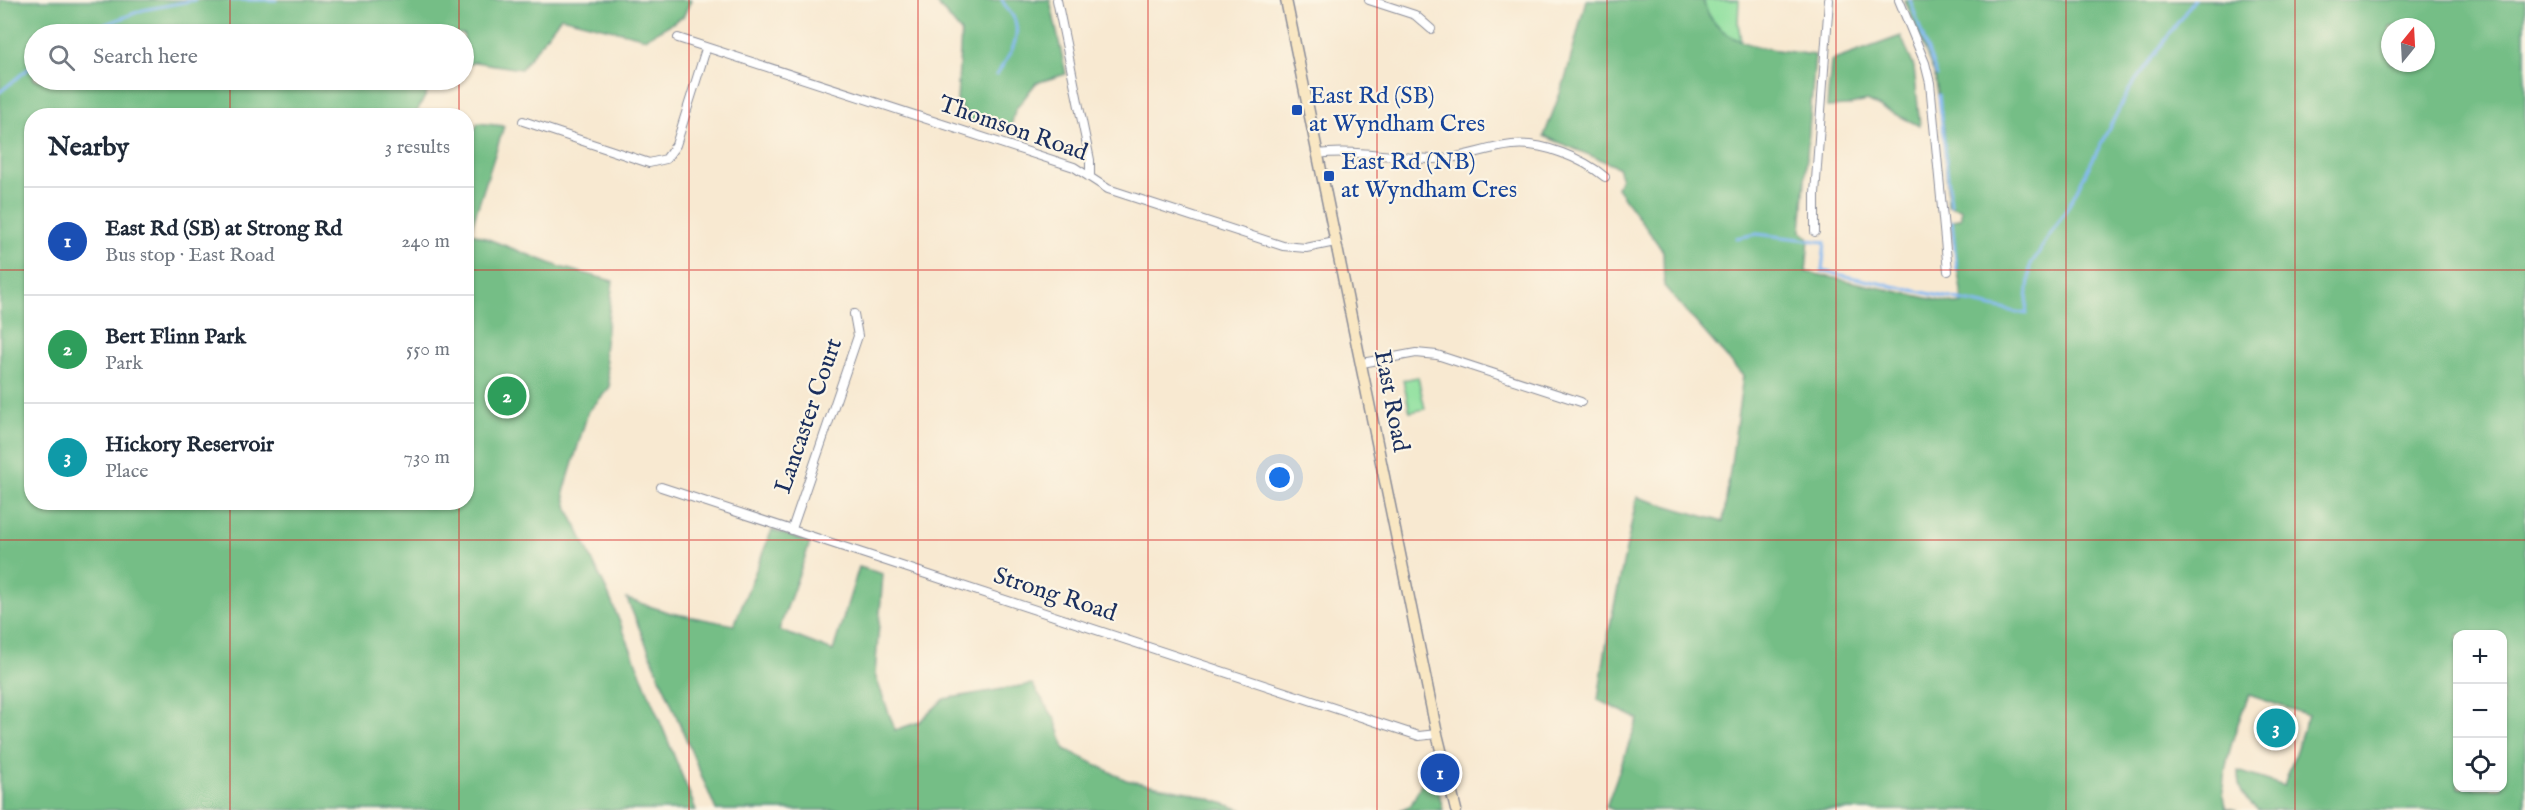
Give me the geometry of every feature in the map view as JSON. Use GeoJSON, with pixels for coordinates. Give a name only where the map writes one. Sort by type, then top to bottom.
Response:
{"type":"FeatureCollection","features":[{"type":"Feature","properties":{"kind":"main road","name":"East Road"},"geometry":{"type":"LineString","coordinates":[[1286,0],[1335,242],[1346,279],[1437,734],[1456,810]]}},
{"type":"Feature","properties":{"kind":"street"},"geometry":{"type":"LineString","coordinates":[[1057,0],[1090,160],[1090,176]]}},
{"type":"Feature","properties":{"kind":"street"},"geometry":{"type":"LineString","coordinates":[[1369,0],[1415,15],[1431,29]]}},
{"type":"Feature","properties":{"kind":"street"},"geometry":{"type":"LineString","coordinates":[[1815,232],[1815,194],[1829,0]]}},
{"type":"Feature","properties":{"kind":"street"},"geometry":{"type":"LineString","coordinates":[[1899,0],[1925,63],[1930,83],[1948,271]]}},
{"type":"Feature","properties":{"kind":"street","name":"Thomson Road"},"geometry":{"type":"LineString","coordinates":[[678,38],[1074,167],[1108,189],[1283,246],[1306,248],[1335,242]]}},
{"type":"Feature","properties":{"kind":"street"},"geometry":{"type":"LineString","coordinates":[[523,121],[649,163],[666,159],[676,145],[706,48]]}},
{"type":"Feature","properties":{"kind":"street"},"geometry":{"type":"LineString","coordinates":[[1317,154],[1337,152],[1448,159],[1525,145],[1546,149],[1590,164],[1605,177]]}},
{"type":"Feature","properties":{"kind":"street","name":"Lancaster Court"},"geometry":{"type":"LineString","coordinates":[[792,530],[858,336],[854,314]]}},
{"type":"Feature","properties":{"kind":"street"},"geometry":{"type":"LineString","coordinates":[[1362,363],[1416,353],[1437,355],[1581,402]]}},
{"type":"Feature","properties":{"kind":"street","name":"Strong Road"},"geometry":{"type":"LineString","coordinates":[[661,487],[1419,736],[1437,734]]}},
{"type":"Feature","properties":{"kind":"green space"},"geometry":{"type":"Polygon","coordinates":[[[0,0],[691,0],[683,17],[646,38],[561,17],[521,69],[474,62],[474,24],[24,24],[24,90],[429,90],[419,108],[24,108],[24,510],[474,510],[474,234],[560,267],[613,281],[604,351],[610,387],[588,412],[564,492],[568,509],[608,593],[696,810],[0,810],[0,0]]]}},
{"type":"Feature","properties":{"kind":"green space"},"geometry":{"type":"Polygon","coordinates":[[[934,0],[1050,0],[1066,74],[1036,83],[1015,110],[1011,127],[969,120],[957,101],[961,32],[934,0]]]}},
{"type":"Feature","properties":{"kind":"green space"},"geometry":{"type":"Polygon","coordinates":[[[1586,0],[1703,0],[1710,16],[1720,28],[1733,37],[1765,48],[1815,55],[1801,231],[1809,238],[1806,272],[1955,304],[1963,303],[1950,222],[1961,218],[1961,209],[1948,206],[1944,129],[1935,76],[1905,0],[2525,0],[2525,810],[2258,810],[2242,794],[2238,771],[2284,786],[2308,715],[2249,695],[2229,752],[2223,784],[2226,808],[2237,810],[1614,810],[1606,807],[1638,719],[1598,700],[1607,640],[1637,497],[1723,522],[1743,376],[1664,286],[1663,251],[1617,188],[1621,177],[1618,167],[1544,136],[1565,80],[1586,0]]]}},
{"type":"Feature","properties":{"kind":"green space"},"geometry":{"type":"Polygon","coordinates":[[[1703,0],[1739,0],[1738,23],[1741,41],[1728,35],[1717,26],[1708,14],[1703,0]]]}},
{"type":"Feature","properties":{"kind":"green space"},"geometry":{"type":"Polygon","coordinates":[[[1901,36],[1914,67],[1920,126],[1867,101],[1846,106],[1827,107],[1831,61],[1901,36]]]}},
{"type":"Feature","properties":{"kind":"green space"},"geometry":{"type":"Polygon","coordinates":[[[478,123],[504,126],[474,220],[474,131],[478,123]]]}},
{"type":"Feature","properties":{"kind":"green space"},"geometry":{"type":"Polygon","coordinates":[[[1418,377],[1425,409],[1410,412],[1403,380],[1418,377]]]}},
{"type":"Feature","properties":{"kind":"green space"},"geometry":{"type":"Polygon","coordinates":[[[772,530],[810,543],[779,630],[833,651],[859,567],[883,574],[875,675],[895,730],[919,722],[944,699],[1032,684],[1055,719],[1065,749],[1126,780],[1192,793],[1243,810],[716,810],[627,599],[671,613],[734,625],[772,530]]]}},
{"type":"Feature","properties":{"kind":"green space"},"geometry":{"type":"Polygon","coordinates":[[[1432,761],[1443,810],[1400,810],[1411,805],[1432,761]]]}},
{"type":"Feature","properties":{"kind":"waterway"},"geometry":{"type":"LineString","coordinates":[[106,24],[143,10],[195,0]]}},
{"type":"Feature","properties":{"kind":"waterway"},"geometry":{"type":"LineString","coordinates":[[230,0],[276,0]]}},
{"type":"Feature","properties":{"kind":"waterway"},"geometry":{"type":"LineString","coordinates":[[996,75],[1012,50],[1016,36],[1014,19],[1002,0]]}},
{"type":"Feature","properties":{"kind":"waterway"},"geometry":{"type":"LineString","coordinates":[[1910,0],[1937,76]]}},
{"type":"Feature","properties":{"kind":"waterway"},"geometry":{"type":"LineString","coordinates":[[1736,238],[1757,234],[1825,242],[1822,271],[2026,314],[2030,266],[2068,207],[2129,90],[2194,0]]}},
{"type":"Feature","properties":{"kind":"waterway"},"geometry":{"type":"LineString","coordinates":[[0,92],[24,72]]}},
{"type":"Feature","properties":{"kind":"waterway"},"geometry":{"type":"LineString","coordinates":[[1939,95],[1951,205]]}},
{"type":"Feature","properties":{"kind":"waterway"},"geometry":{"type":"LineString","coordinates":[[1952,221],[1957,270]]}},
{"type":"Feature","properties":{"kind":"place","name":"East Rd (SB) at Wyndham Cres"},"geometry":{"type":"Point","coordinates":[1297,110]}},
{"type":"Feature","properties":{"kind":"place","name":"East Rd (NB) at Wyndham Cres"},"geometry":{"type":"Point","coordinates":[1329,176]}},
{"type":"Feature","properties":{"kind":"place","name":"Bert Flinn Park"},"geometry":{"type":"Point","coordinates":[507,396]}},
{"type":"Feature","properties":{"kind":"place","name":"Hickory Reservoir"},"geometry":{"type":"Point","coordinates":[2276,728]}},
{"type":"Feature","properties":{"kind":"place","name":"East Rd (SB) at Strong Rd"},"geometry":{"type":"Point","coordinates":[1440,773]}}]}
